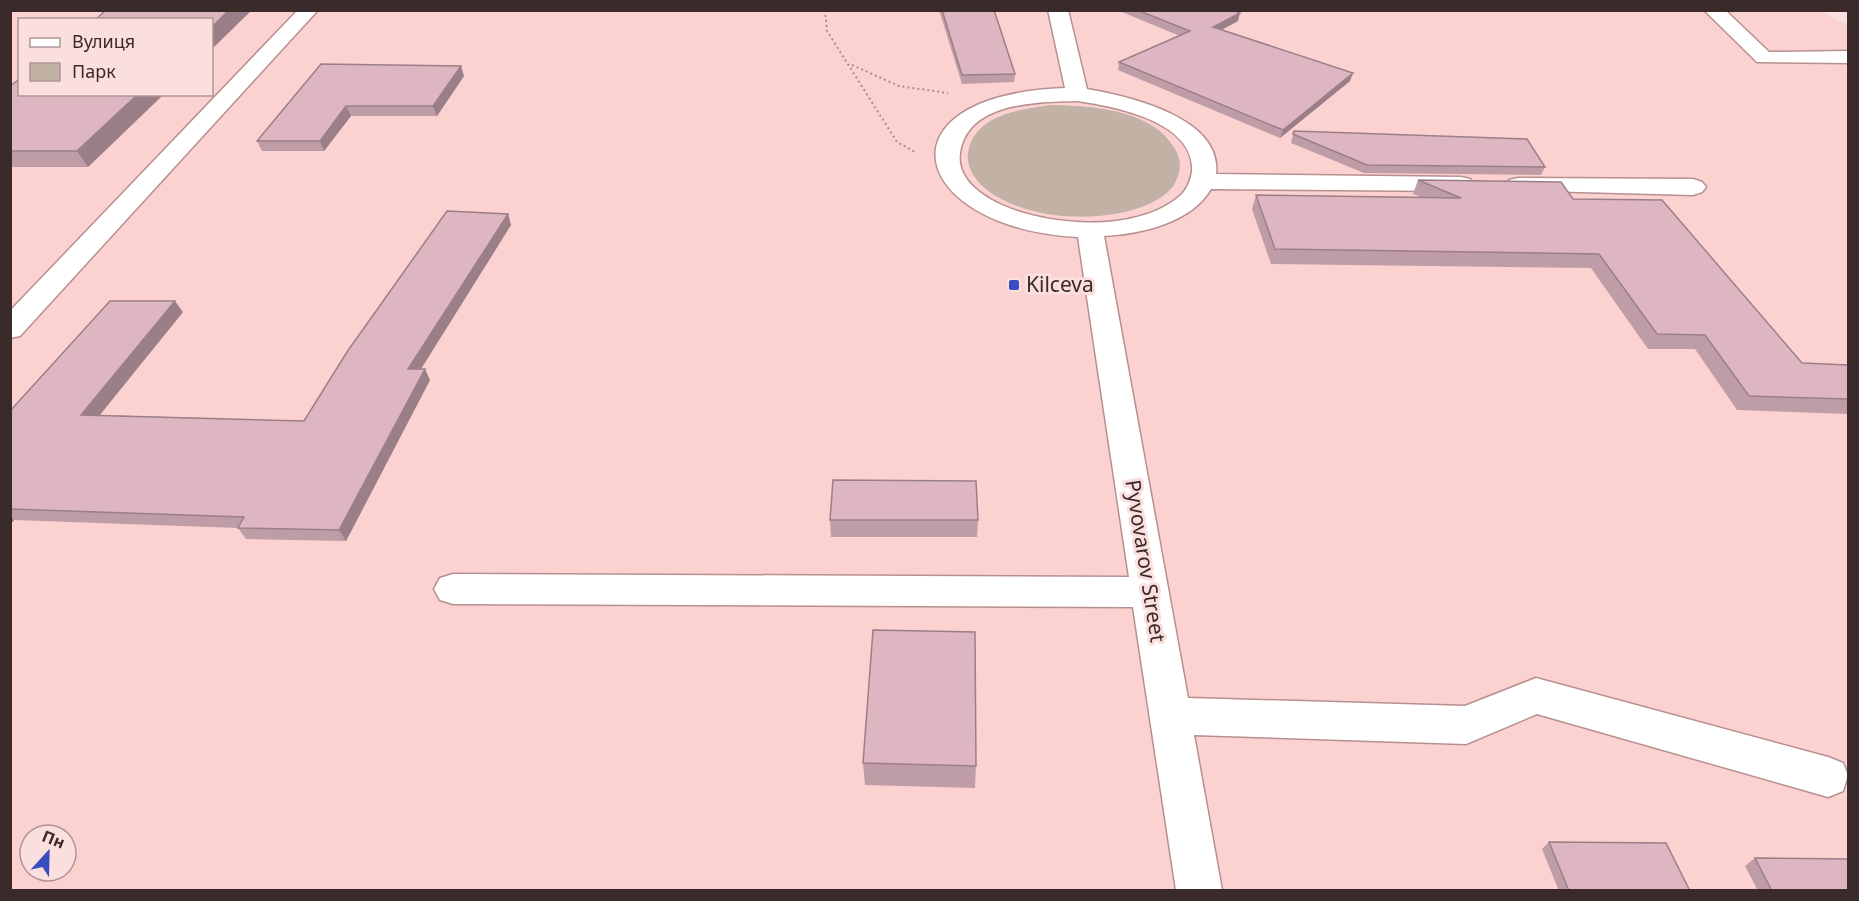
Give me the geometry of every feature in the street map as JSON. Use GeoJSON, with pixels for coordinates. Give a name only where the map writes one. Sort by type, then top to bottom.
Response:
{"type":"FeatureCollection","features":[{"type":"Feature","properties":{"kind":"street"},"geometry":{"type":"LineString","coordinates":[[10,329],[309,10]]}},
{"type":"Feature","properties":{"kind":"street"},"geometry":{"type":"LineString","coordinates":[[1058,10],[1077,94]]}},
{"type":"Feature","properties":{"kind":"street"},"geometry":{"type":"LineString","coordinates":[[1713,10],[1764,58],[1848,57]]}},
{"type":"Feature","properties":{"kind":"street"},"geometry":{"type":"LineString","coordinates":[[1077,94],[1120,101],[1146,109],[1168,120],[1187,134],[1200,151],[1205,168],[1202,181],[1187,202],[1161,217],[1131,226],[1090,231],[1044,227],[991,210],[962,191],[947,170],[946,142],[963,121],[1002,102],[1036,95],[1077,94]]}},
{"type":"Feature","properties":{"kind":"street"},"geometry":{"type":"LineString","coordinates":[[1202,181],[1693,187]]}},
{"type":"Feature","properties":{"kind":"street","name":"Pyvovarov Street"},"geometry":{"type":"LineString","coordinates":[[1090,231],[1199,891]]}},
{"type":"Feature","properties":{"kind":"street"},"geometry":{"type":"LineString","coordinates":[[453,589],[1150,592]]}},
{"type":"Feature","properties":{"kind":"street"},"geometry":{"type":"LineString","coordinates":[[1170,716],[1466,725],[1536,696],[1828,777]]}},
{"type":"Feature","properties":{"kind":"path"},"geometry":{"type":"LineString","coordinates":[[825,10],[827,31],[851,65],[897,142],[947,170]]}},
{"type":"Feature","properties":{"kind":"path"},"geometry":{"type":"LineString","coordinates":[[851,65],[899,86],[1002,102]]}},
{"type":"Feature","properties":{"kind":"shaded area"},"geometry":{"type":"Polygon","coordinates":[[[10,11],[1820,11],[1848,25],[1848,890],[11,890],[10,11]]]}},
{"type":"Feature","properties":{"kind":"green space"},"geometry":{"type":"Polygon","coordinates":[[[1052,105],[1120,112],[1152,125],[1165,136],[1179,158],[1179,174],[1171,189],[1146,205],[1125,212],[1076,217],[1026,209],[990,192],[980,183],[969,166],[968,153],[972,140],[979,130],[1000,116],[1052,105]]]}},
{"type":"Feature","properties":{"kind":"building"},"geometry":{"type":"Polygon","coordinates":[[[106,10],[229,10],[213,26],[213,18],[97,18],[106,10]]]}},
{"type":"Feature","properties":{"kind":"building"},"geometry":{"type":"Polygon","coordinates":[[[942,10],[994,10],[1015,74],[962,75],[942,10]]]}},
{"type":"Feature","properties":{"kind":"building"},"geometry":{"type":"Polygon","coordinates":[[[1137,10],[1233,10],[1240,13],[1213,27],[1353,73],[1283,130],[1119,62],[1190,31],[1137,10]]]}},
{"type":"Feature","properties":{"kind":"building"},"geometry":{"type":"Polygon","coordinates":[[[321,64],[461,66],[433,106],[346,106],[320,141],[257,141],[321,64]]]}},
{"type":"Feature","properties":{"kind":"building"},"geometry":{"type":"Polygon","coordinates":[[[18,80],[18,96],[136,96],[77,151],[10,151],[10,86],[18,80]]]}},
{"type":"Feature","properties":{"kind":"building"},"geometry":{"type":"Polygon","coordinates":[[[1294,131],[1527,139],[1545,167],[1367,165],[1293,134],[1294,131]]]}},
{"type":"Feature","properties":{"kind":"building"},"geometry":{"type":"Polygon","coordinates":[[[1418,180],[1561,182],[1573,199],[1662,200],[1802,363],[1848,365],[1848,399],[1749,396],[1705,335],[1657,334],[1599,254],[1275,249],[1256,195],[1461,198],[1418,180]]]}},
{"type":"Feature","properties":{"kind":"building"},"geometry":{"type":"Polygon","coordinates":[[[447,211],[508,214],[408,369],[425,369],[339,530],[238,528],[244,517],[10,509],[10,411],[110,301],[175,301],[81,415],[304,421],[347,352],[447,211]]]}},
{"type":"Feature","properties":{"kind":"building"},"geometry":{"type":"Polygon","coordinates":[[[833,480],[976,481],[978,520],[830,520],[833,480]]]}},
{"type":"Feature","properties":{"kind":"building"},"geometry":{"type":"Polygon","coordinates":[[[873,630],[975,632],[976,766],[863,763],[873,630]]]}},
{"type":"Feature","properties":{"kind":"building"},"geometry":{"type":"Polygon","coordinates":[[[1549,842],[1666,843],[1690,891],[1569,891],[1549,842]]]}},
{"type":"Feature","properties":{"kind":"building"},"geometry":{"type":"Polygon","coordinates":[[[1755,858],[1848,859],[1848,891],[1772,891],[1755,858]]]}},
{"type":"Feature","properties":{"kind":"place","name":"Kilceva"},"geometry":{"type":"Point","coordinates":[1014,285]}}]}
